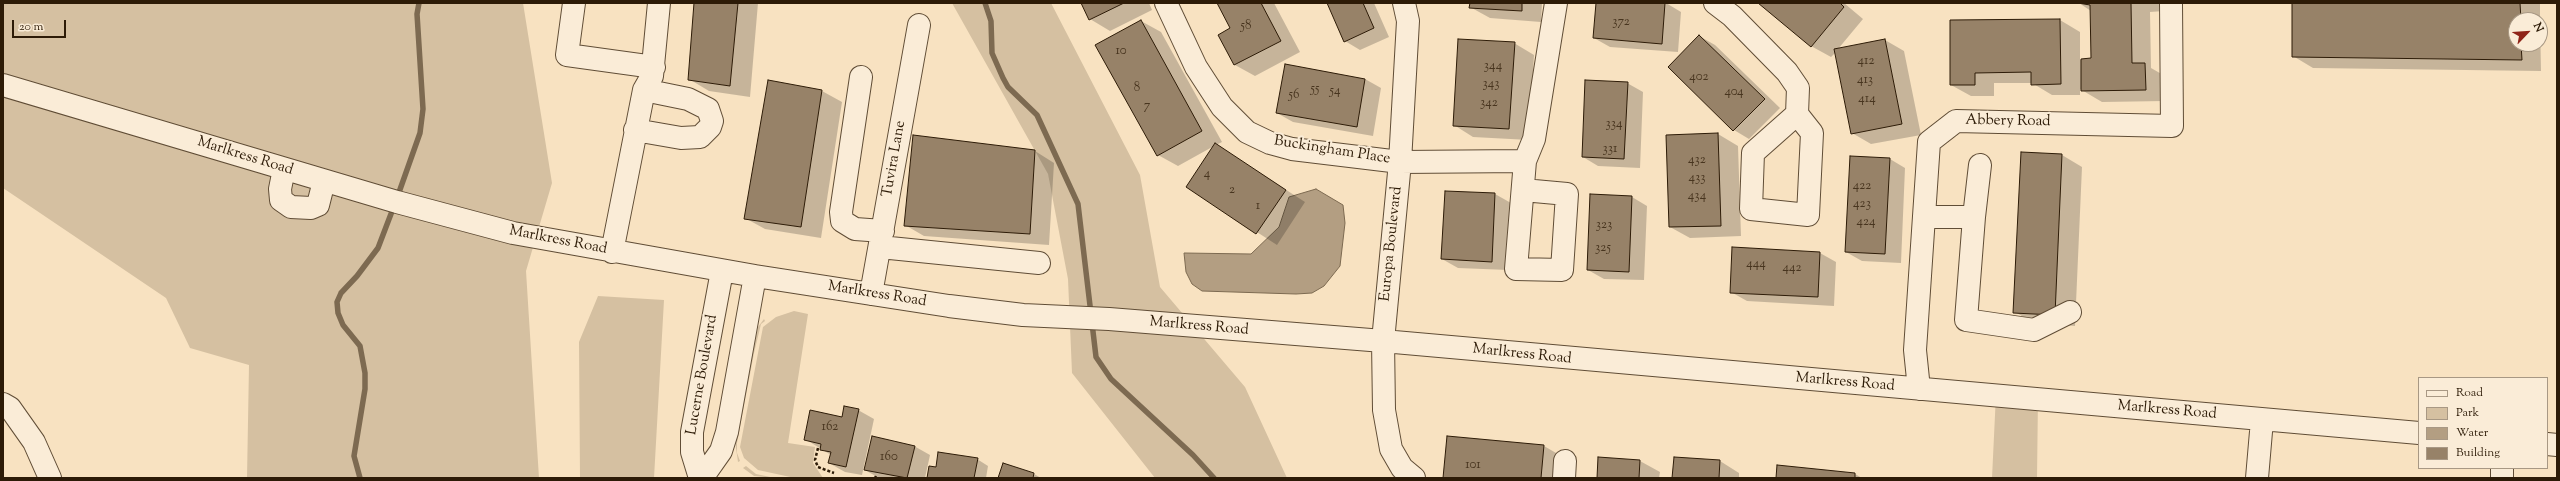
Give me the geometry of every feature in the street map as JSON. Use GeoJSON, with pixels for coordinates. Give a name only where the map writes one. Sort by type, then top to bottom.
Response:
{"type":"FeatureCollection","features":[{"type":"Feature","properties":{"kind":"street"},"geometry":{"type":"LineString","coordinates":[[574,3],[567,55],[654,67]]}},
{"type":"Feature","properties":{"kind":"street"},"geometry":{"type":"LineString","coordinates":[[612,252],[644,90],[652,76],[654,67],[659,3]]}},
{"type":"Feature","properties":{"kind":"street","name":"Buckingham Place"},"geometry":{"type":"LineString","coordinates":[[1166,3],[1196,66],[1222,108],[1247,132],[1270,143],[1292,148],[1400,162],[1525,161]]}},
{"type":"Feature","properties":{"kind":"street","name":"Europa Boulevard"},"geometry":{"type":"LineString","coordinates":[[1404,3],[1408,21],[1400,162],[1383,341],[1384,410],[1391,449],[1402,468],[1414,478]]}},
{"type":"Feature","properties":{"kind":"street"},"geometry":{"type":"LineString","coordinates":[[1523,190],[1525,161],[1534,139],[1556,3]]}},
{"type":"Feature","properties":{"kind":"street"},"geometry":{"type":"LineString","coordinates":[[1715,3],[1732,16],[1787,72],[1798,88],[1797,114],[1812,133],[1808,215],[1751,209],[1753,153],[1797,114]]}},
{"type":"Feature","properties":{"kind":"street","name":"Abbery Road"},"geometry":{"type":"LineString","coordinates":[[1919,389],[1914,350],[1929,142],[1956,121],[2172,126],[2171,3]]}},
{"type":"Feature","properties":{"kind":"street","name":"Tuvira Lane"},"geometry":{"type":"LineString","coordinates":[[871,294],[919,25]]}},
{"type":"Feature","properties":{"kind":"street"},"geometry":{"type":"LineString","coordinates":[[861,77],[841,212],[842,221],[855,229],[881,239],[1039,263]]}},
{"type":"Feature","properties":{"kind":"street","name":"Marlkress Road"},"geometry":{"type":"LineString","coordinates":[[3,85],[324,181],[512,233],[722,271],[949,306],[1054,318],[1109,319],[1383,341],[2418,433]]}},
{"type":"Feature","properties":{"kind":"street"},"geometry":{"type":"LineString","coordinates":[[635,130],[681,138],[700,137],[710,127],[712,121],[708,109],[688,99],[644,90]]}},
{"type":"Feature","properties":{"kind":"street"},"geometry":{"type":"LineString","coordinates":[[1980,166],[1974,217],[1966,320],[2034,330],[2070,312]]}},
{"type":"Feature","properties":{"kind":"street"},"geometry":{"type":"LineString","coordinates":[[284,169],[280,189],[281,200],[291,207],[311,208],[318,205],[324,181]]}},
{"type":"Feature","properties":{"kind":"street"},"geometry":{"type":"LineString","coordinates":[[1924,217],[1974,217]]}},
{"type":"Feature","properties":{"kind":"street","name":"Lucerne Boulevard"},"geometry":{"type":"LineString","coordinates":[[701,478],[692,452],[692,432],[722,271]]}},
{"type":"Feature","properties":{"kind":"street","name":"Lucerne Boulevard"},"geometry":{"type":"LineString","coordinates":[[701,478],[721,451],[727,432],[754,276]]}},
{"type":"Feature","properties":{"kind":"street"},"geometry":{"type":"LineString","coordinates":[[3,404],[10,408],[34,442],[50,478]]}},
{"type":"Feature","properties":{"kind":"street"},"geometry":{"type":"LineString","coordinates":[[2257,478],[2262,420]]}},
{"type":"Feature","properties":{"kind":"path"},"geometry":{"type":"LineString","coordinates":[[818,448],[814,460],[818,467],[834,473]]}},
{"type":"Feature","properties":{"kind":"green space"},"geometry":{"type":"Polygon","coordinates":[[[3,3],[523,3],[552,183],[526,271],[539,478],[247,478],[249,365],[190,348],[166,298],[3,188],[3,3]]]}},
{"type":"Feature","properties":{"kind":"green space"},"geometry":{"type":"Polygon","coordinates":[[[952,3],[1051,3],[1140,175],[1160,287],[1245,387],[1287,478],[1155,478],[1072,373],[1068,279],[1048,174],[952,3]]]}},
{"type":"Feature","properties":{"kind":"green space"},"geometry":{"type":"Polygon","coordinates":[[[598,296],[664,300],[654,478],[580,478],[579,342],[598,296]]]}},
{"type":"Feature","properties":{"kind":"green space"},"geometry":{"type":"Polygon","coordinates":[[[794,311],[808,314],[788,443],[815,447],[813,463],[823,478],[795,478],[758,470],[744,458],[740,447],[763,327],[776,317],[794,311]]]}},
{"type":"Feature","properties":{"kind":"green space"},"geometry":{"type":"Polygon","coordinates":[[[764,319],[765,321],[761,324],[754,353],[737,443],[737,453],[740,461],[738,462],[735,441],[758,327],[764,319]]]}},
{"type":"Feature","properties":{"kind":"green space"},"geometry":{"type":"Polygon","coordinates":[[[1996,394],[2038,397],[2037,478],[1992,478],[1996,394]]]}},
{"type":"Feature","properties":{"kind":"green space"},"geometry":{"type":"Polygon","coordinates":[[[746,466],[756,474],[775,478],[754,476],[743,468],[746,466]]]}},
{"type":"Feature","properties":{"kind":"water"},"geometry":{"type":"Polygon","coordinates":[[[1316,189],[1343,205],[1345,223],[1340,266],[1324,286],[1312,293],[1296,294],[1202,291],[1192,284],[1186,272],[1184,253],[1251,254],[1279,227],[1289,197],[1316,189]]]}},
{"type":"Feature","properties":{"kind":"building"},"geometry":{"type":"Polygon","coordinates":[[[694,3],[738,3],[730,86],[688,80],[694,3]]]}},
{"type":"Feature","properties":{"kind":"building"},"geometry":{"type":"Polygon","coordinates":[[[1081,3],[1124,3],[1089,20],[1081,3]]]}},
{"type":"Feature","properties":{"kind":"building"},"geometry":{"type":"Polygon","coordinates":[[[1217,3],[1261,3],[1281,41],[1234,65],[1218,35],[1230,28],[1217,3]]]}},
{"type":"Feature","properties":{"kind":"building"},"geometry":{"type":"Polygon","coordinates":[[[1327,3],[1363,3],[1374,28],[1344,42],[1327,3]]]}},
{"type":"Feature","properties":{"kind":"building"},"geometry":{"type":"Polygon","coordinates":[[[1470,3],[1522,3],[1522,11],[1469,8],[1470,3]]]}},
{"type":"Feature","properties":{"kind":"building"},"geometry":{"type":"Polygon","coordinates":[[[1596,3],[1665,3],[1662,44],[1593,38],[1596,3]]]}},
{"type":"Feature","properties":{"kind":"building"},"geometry":{"type":"Polygon","coordinates":[[[1758,3],[1840,3],[1844,7],[1811,47],[1758,3]]]}},
{"type":"Feature","properties":{"kind":"building"},"geometry":{"type":"Polygon","coordinates":[[[2078,3],[2131,3],[2132,63],[2145,63],[2146,90],[2081,91],[2081,59],[2091,58],[2090,5],[2078,3]]]}},
{"type":"Feature","properties":{"kind":"building"},"geometry":{"type":"Polygon","coordinates":[[[2292,3],[2520,3],[2521,12],[2508,12],[2508,52],[2522,52],[2522,60],[2292,57],[2292,3]]]}},
{"type":"Feature","properties":{"kind":"building"},"geometry":{"type":"Polygon","coordinates":[[[2060,19],[2061,84],[2031,85],[2031,72],[1975,73],[1975,85],[1950,85],[1950,20],[2060,19]]]}},
{"type":"Feature","properties":{"kind":"building"},"geometry":{"type":"Polygon","coordinates":[[[1141,20],[1202,131],[1157,156],[1095,45],[1141,20]]]}},
{"type":"Feature","properties":{"kind":"building"},"geometry":{"type":"Polygon","coordinates":[[[1699,35],[1765,99],[1733,131],[1668,67],[1699,35]]]}},
{"type":"Feature","properties":{"kind":"building"},"geometry":{"type":"Polygon","coordinates":[[[1458,39],[1515,42],[1509,129],[1453,126],[1458,39]]]}},
{"type":"Feature","properties":{"kind":"building"},"geometry":{"type":"Polygon","coordinates":[[[1885,39],[1902,124],[1851,134],[1834,49],[1885,39]]]}},
{"type":"Feature","properties":{"kind":"building"},"geometry":{"type":"Polygon","coordinates":[[[1285,64],[1365,79],[1357,127],[1276,113],[1285,64]]]}},
{"type":"Feature","properties":{"kind":"building"},"geometry":{"type":"Polygon","coordinates":[[[768,80],[822,90],[801,227],[744,219],[768,80]]]}},
{"type":"Feature","properties":{"kind":"building"},"geometry":{"type":"Polygon","coordinates":[[[1585,80],[1628,82],[1624,159],[1582,157],[1585,80]]]}},
{"type":"Feature","properties":{"kind":"building"},"geometry":{"type":"Polygon","coordinates":[[[1718,133],[1721,226],[1669,227],[1666,135],[1718,133]]]}},
{"type":"Feature","properties":{"kind":"building"},"geometry":{"type":"Polygon","coordinates":[[[913,135],[1035,150],[1030,234],[904,226],[913,135]]]}},
{"type":"Feature","properties":{"kind":"building"},"geometry":{"type":"Polygon","coordinates":[[[1215,143],[1286,190],[1256,234],[1186,187],[1215,143]]]}},
{"type":"Feature","properties":{"kind":"building"},"geometry":{"type":"Polygon","coordinates":[[[2021,152],[2062,154],[2055,315],[2013,313],[2021,152]]]}},
{"type":"Feature","properties":{"kind":"building"},"geometry":{"type":"Polygon","coordinates":[[[1850,156],[1890,158],[1885,254],[1845,252],[1850,156]]]}},
{"type":"Feature","properties":{"kind":"building"},"geometry":{"type":"Polygon","coordinates":[[[1445,191],[1495,193],[1492,262],[1441,259],[1445,191]]]}},
{"type":"Feature","properties":{"kind":"building"},"geometry":{"type":"Polygon","coordinates":[[[1590,194],[1632,196],[1629,272],[1587,270],[1590,194]]]}},
{"type":"Feature","properties":{"kind":"building"},"geometry":{"type":"Polygon","coordinates":[[[1732,247],[1820,252],[1818,297],[1730,293],[1732,247]]]}},
{"type":"Feature","properties":{"kind":"building"},"geometry":{"type":"Polygon","coordinates":[[[844,406],[859,409],[846,467],[828,463],[831,452],[820,450],[821,444],[804,440],[810,410],[842,417],[844,406]]]}},
{"type":"Feature","properties":{"kind":"building"},"geometry":{"type":"Polygon","coordinates":[[[872,436],[915,446],[907,478],[864,470],[872,436]]]}},
{"type":"Feature","properties":{"kind":"building"},"geometry":{"type":"Polygon","coordinates":[[[1447,436],[1544,445],[1541,478],[1443,478],[1447,436]]]}},
{"type":"Feature","properties":{"kind":"building"},"geometry":{"type":"Polygon","coordinates":[[[938,452],[978,458],[974,478],[927,478],[929,466],[936,467],[938,452]]]}},
{"type":"Feature","properties":{"kind":"building"},"geometry":{"type":"Polygon","coordinates":[[[1598,457],[1640,460],[1639,478],[1597,478],[1598,457]]]}},
{"type":"Feature","properties":{"kind":"building"},"geometry":{"type":"Polygon","coordinates":[[[1674,457],[1720,460],[1719,478],[1672,478],[1674,457]]]}},
{"type":"Feature","properties":{"kind":"building"},"geometry":{"type":"Polygon","coordinates":[[[1003,463],[1034,473],[1033,478],[998,478],[1003,463]]]}},
{"type":"Feature","properties":{"kind":"building"},"geometry":{"type":"Polygon","coordinates":[[[1777,465],[1855,473],[1855,478],[1776,478],[1777,465]]]}},
{"type":"Feature","properties":{"kind":"waterway"},"geometry":{"type":"LineString","coordinates":[[397,198],[420,133],[423,109],[417,14],[419,3]]}},
{"type":"Feature","properties":{"kind":"waterway"},"geometry":{"type":"LineString","coordinates":[[985,3],[991,21],[992,53],[1003,78],[1008,87],[1037,115],[1078,204],[1091,314]]}},
{"type":"Feature","properties":{"kind":"waterway"},"geometry":{"type":"LineString","coordinates":[[360,478],[354,456],[365,389],[365,373],[360,346],[343,325],[338,313],[337,302],[341,293],[357,276],[378,248],[394,206]]}},
{"type":"Feature","properties":{"kind":"waterway"},"geometry":{"type":"LineString","coordinates":[[1092,323],[1096,357],[1111,379],[1193,455],[1214,478]]}}]}
